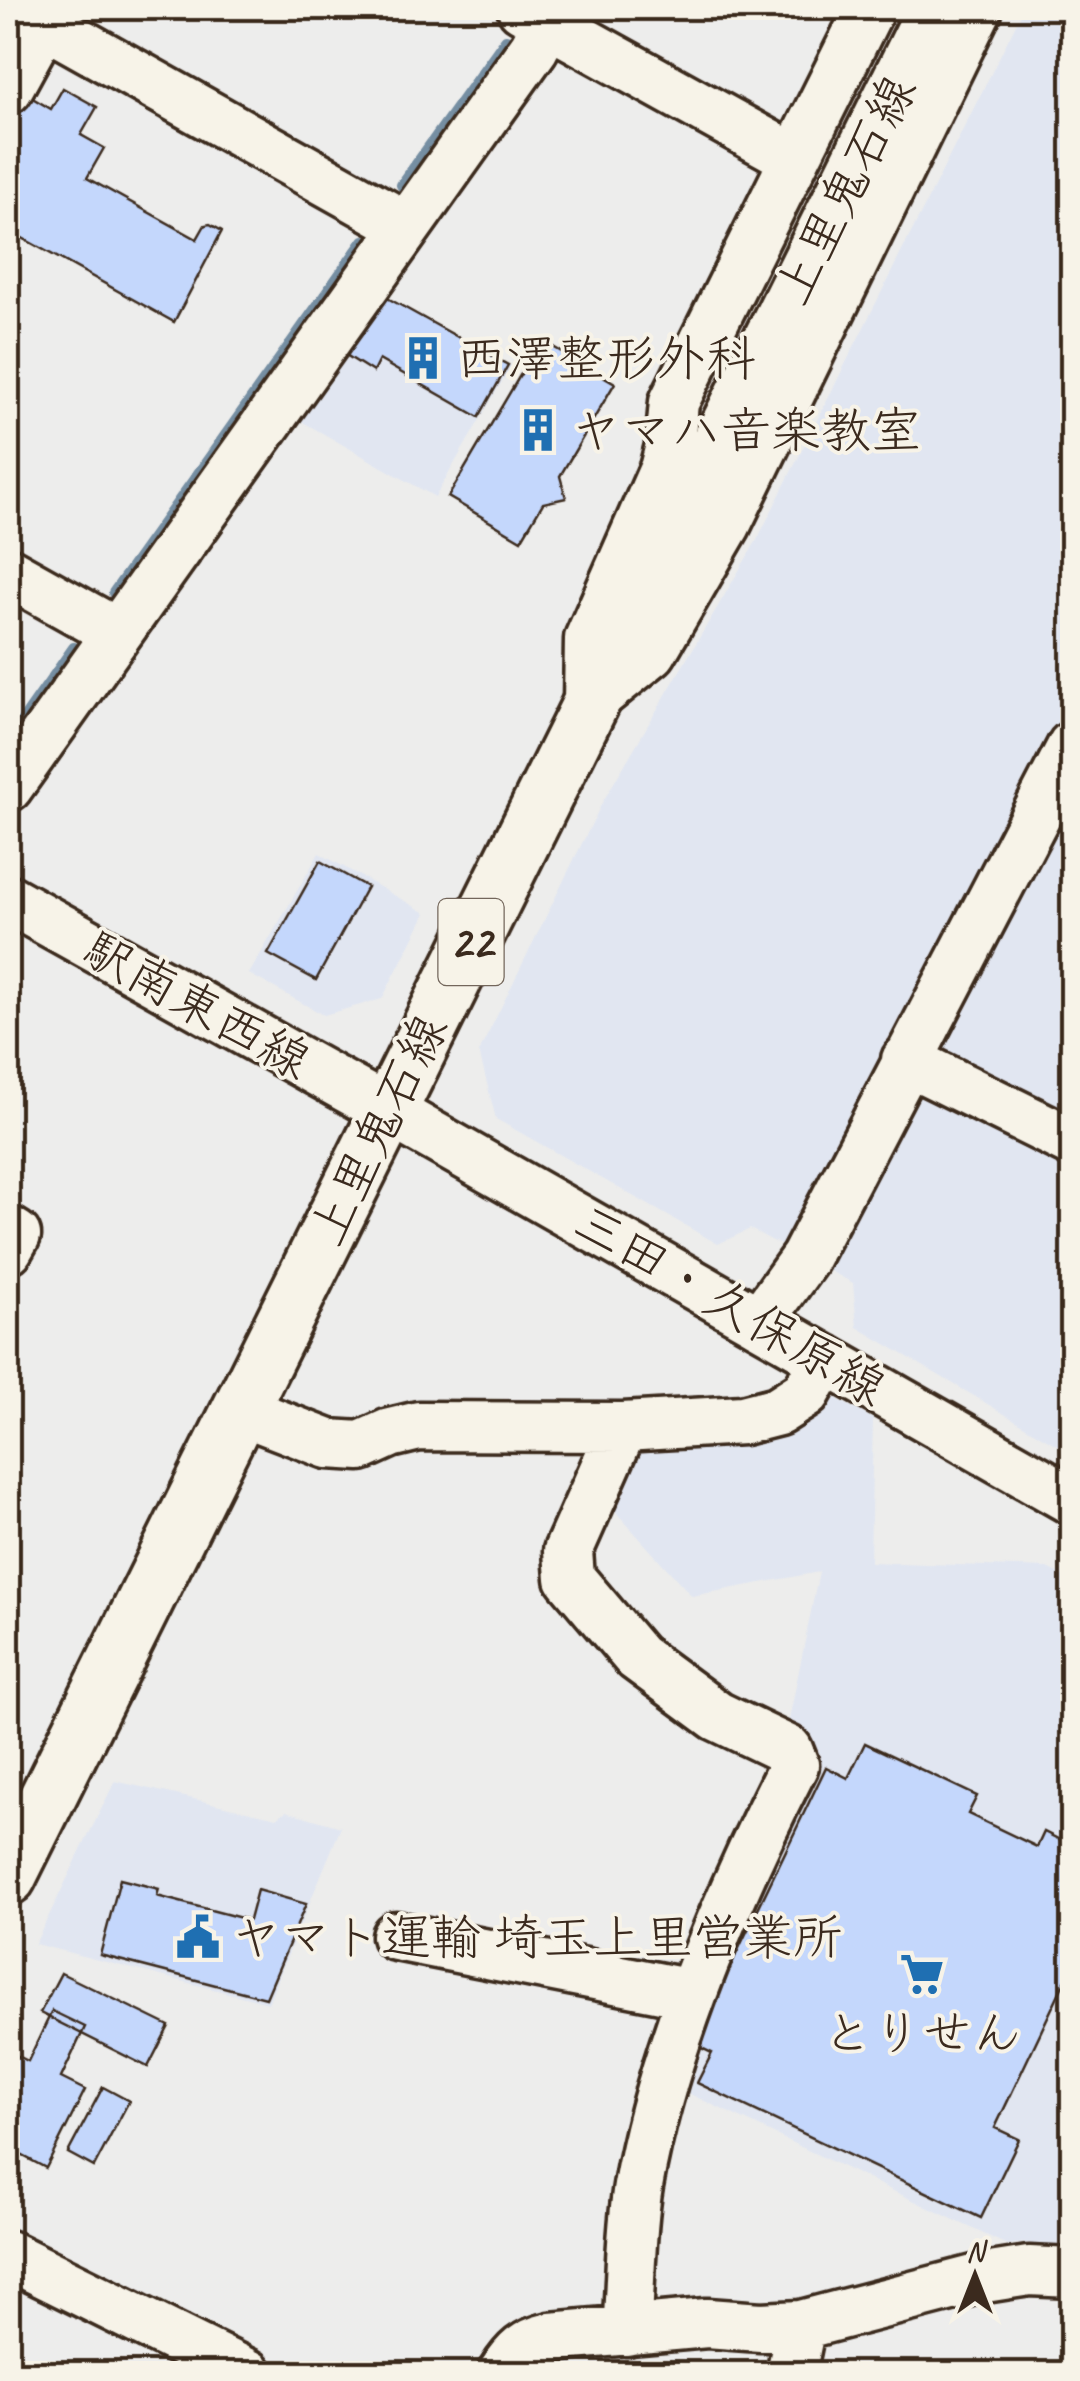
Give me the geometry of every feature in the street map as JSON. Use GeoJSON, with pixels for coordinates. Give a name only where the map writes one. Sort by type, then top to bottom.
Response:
{"type":"FeatureCollection","features":[{"type":"Feature","properties":{"kind":"main road","name":"上里鬼石線"},"geometry":{"type":"LineString","coordinates":[[8,1877],[936,8]]}},
{"type":"Feature","properties":{"kind":"street"},"geometry":{"type":"LineString","coordinates":[[588,704],[589,639],[664,470],[674,402],[870,8]]}},
{"type":"Feature","properties":{"kind":"street"},"geometry":{"type":"LineString","coordinates":[[588,704],[652,652],[726,525],[978,8]]}},
{"type":"Feature","properties":{"kind":"street"},"geometry":{"type":"LineString","coordinates":[[8,787],[534,48],[541,13],[795,160]]}},
{"type":"Feature","properties":{"kind":"street"},"geometry":{"type":"LineString","coordinates":[[8,88],[31,15],[406,226]]}},
{"type":"Feature","properties":{"kind":"street"},"geometry":{"type":"LineString","coordinates":[[8,572],[116,633]]}},
{"type":"Feature","properties":{"kind":"street"},"geometry":{"type":"LineString","coordinates":[[759,1322],[804,1258],[1072,746]]}},
{"type":"Feature","properties":{"kind":"street","name":"駅南東西線"},"geometry":{"type":"LineString","coordinates":[[8,899],[387,1110]]}},
{"type":"Feature","properties":{"kind":"street"},"geometry":{"type":"LineString","coordinates":[[906,1060],[1072,1142]]}},
{"type":"Feature","properties":{"kind":"street","name":"三田・久保原線"},"geometry":{"type":"LineString","coordinates":[[387,1110],[1072,1500]]}},
{"type":"Feature","properties":{"kind":"street"},"geometry":{"type":"LineString","coordinates":[[8,1230],[16,1235],[8,1249]]}},
{"type":"Feature","properties":{"kind":"street"},"geometry":{"type":"LineString","coordinates":[[240,1410],[328,1444],[361,1446],[419,1426],[622,1427],[742,1420],[778,1411],[806,1393],[825,1359]]}},
{"type":"Feature","properties":{"kind":"street"},"geometry":{"type":"LineString","coordinates":[[622,1427],[568,1551],[570,1578],[637,1656],[717,1716],[788,1750],[794,1765],[692,1994],[652,2128],[638,2188],[628,2331]]}},
{"type":"Feature","properties":{"kind":"street"},"geometry":{"type":"LineString","coordinates":[[396,1936],[692,1994]]}},
{"type":"Feature","properties":{"kind":"street"},"geometry":{"type":"LineString","coordinates":[[8,2255],[248,2374]]}},
{"type":"Feature","properties":{"kind":"street"},"geometry":{"type":"LineString","coordinates":[[502,2374],[516,2352],[531,2342],[707,2323],[801,2324],[978,2279],[1029,2271],[1072,2273]]}},
{"type":"Feature","properties":{"kind":"street"},"geometry":{"type":"LineString","coordinates":[[791,2374],[801,2324]]}},
{"type":"Feature","properties":{"kind":"shaded area"},"geometry":{"type":"Polygon","coordinates":[[[1024,8],[1072,8],[1072,1454],[857,1327],[853,1283],[750,1229],[718,1244],[496,1119],[479,1052],[602,803],[757,540],[1024,8]]]}},
{"type":"Feature","properties":{"kind":"shaded area"},"geometry":{"type":"Polygon","coordinates":[[[381,293],[511,366],[435,497],[294,417],[381,293]]]}},
{"type":"Feature","properties":{"kind":"shaded area"},"geometry":{"type":"Polygon","coordinates":[[[319,853],[426,913],[382,999],[324,1015],[249,974],[319,853]]]}},
{"type":"Feature","properties":{"kind":"shaded area"},"geometry":{"type":"Polygon","coordinates":[[[819,1389],[873,1419],[870,1562],[1047,1568],[1072,1580],[1072,2249],[1025,2243],[1007,2245],[673,2086],[801,1742],[789,1720],[819,1572],[692,1596],[603,1498],[631,1437],[819,1389]]]}},
{"type":"Feature","properties":{"kind":"shaded area"},"geometry":{"type":"Polygon","coordinates":[[[115,1781],[277,1818],[286,1811],[341,1827],[268,2003],[35,1944],[115,1781]]]}},
{"type":"Feature","properties":{"kind":"building"},"geometry":{"type":"Polygon","coordinates":[[[63,88],[97,107],[81,135],[104,148],[87,178],[197,239],[205,225],[222,231],[174,322],[8,230],[8,133],[29,96],[51,109],[63,88]]]}},
{"type":"Feature","properties":{"kind":"building","name":"西澤整形外科"},"geometry":{"type":"Polygon","coordinates":[[[382,295],[508,365],[479,417],[379,360],[373,372],[346,355],[382,295]]]}},
{"type":"Feature","properties":{"kind":"building","name":"ヤマハ音楽教室"},"geometry":{"type":"Polygon","coordinates":[[[541,340],[615,383],[560,476],[566,498],[543,503],[521,540],[448,497],[541,340]]]}},
{"type":"Feature","properties":{"kind":"building"},"geometry":{"type":"Polygon","coordinates":[[[320,861],[367,887],[316,980],[268,954],[320,861]]]}},
{"type":"Feature","properties":{"kind":"building"},"geometry":{"type":"Polygon","coordinates":[[[865,1743],[977,1796],[968,1814],[1037,1847],[1044,1832],[1072,1846],[1072,1966],[995,2128],[1019,2139],[981,2218],[697,2083],[712,2053],[693,2044],[826,1767],[848,1778],[865,1743]]]}},
{"type":"Feature","properties":{"kind":"building","name":"ヤマト運輸 埼玉上里営業所"},"geometry":{"type":"Polygon","coordinates":[[[120,1879],[159,1889],[157,1896],[249,1920],[257,1890],[306,1904],[266,1998],[100,1955],[120,1879]]]}},
{"type":"Feature","properties":{"kind":"building"},"geometry":{"type":"Polygon","coordinates":[[[61,1973],[169,2026],[148,2067],[40,2013],[61,1973]]]}},
{"type":"Feature","properties":{"kind":"building"},"geometry":{"type":"Polygon","coordinates":[[[52,2011],[85,2027],[61,2078],[85,2090],[46,2168],[8,2148],[8,2051],[28,2061],[52,2011]]]}},
{"type":"Feature","properties":{"kind":"building"},"geometry":{"type":"Polygon","coordinates":[[[103,2087],[129,2101],[94,2167],[68,2153],[103,2087]]]}},
{"type":"Feature","properties":{"kind":"waterway"},"geometry":{"type":"LineString","coordinates":[[402,185],[506,40]]}},
{"type":"Feature","properties":{"kind":"waterway"},"geometry":{"type":"LineString","coordinates":[[114,593],[364,241]]}},
{"type":"Feature","properties":{"kind":"waterway"},"geometry":{"type":"LineString","coordinates":[[8,742],[74,648]]}},
{"type":"Feature","properties":{"kind":"place","name":"西澤整形外科"},"geometry":{"type":"Point","coordinates":[423,358]}},
{"type":"Feature","properties":{"kind":"place","name":"ヤマハ音楽教室"},"geometry":{"type":"Point","coordinates":[538,430]}},
{"type":"Feature","properties":{"kind":"place","name":"ヤマト運輸 埼玉上里営業所"},"geometry":{"type":"Point","coordinates":[198,1937]}},
{"type":"Feature","properties":{"kind":"place","name":"とりせん"},"geometry":{"type":"Point","coordinates":[922,1974]}}]}
